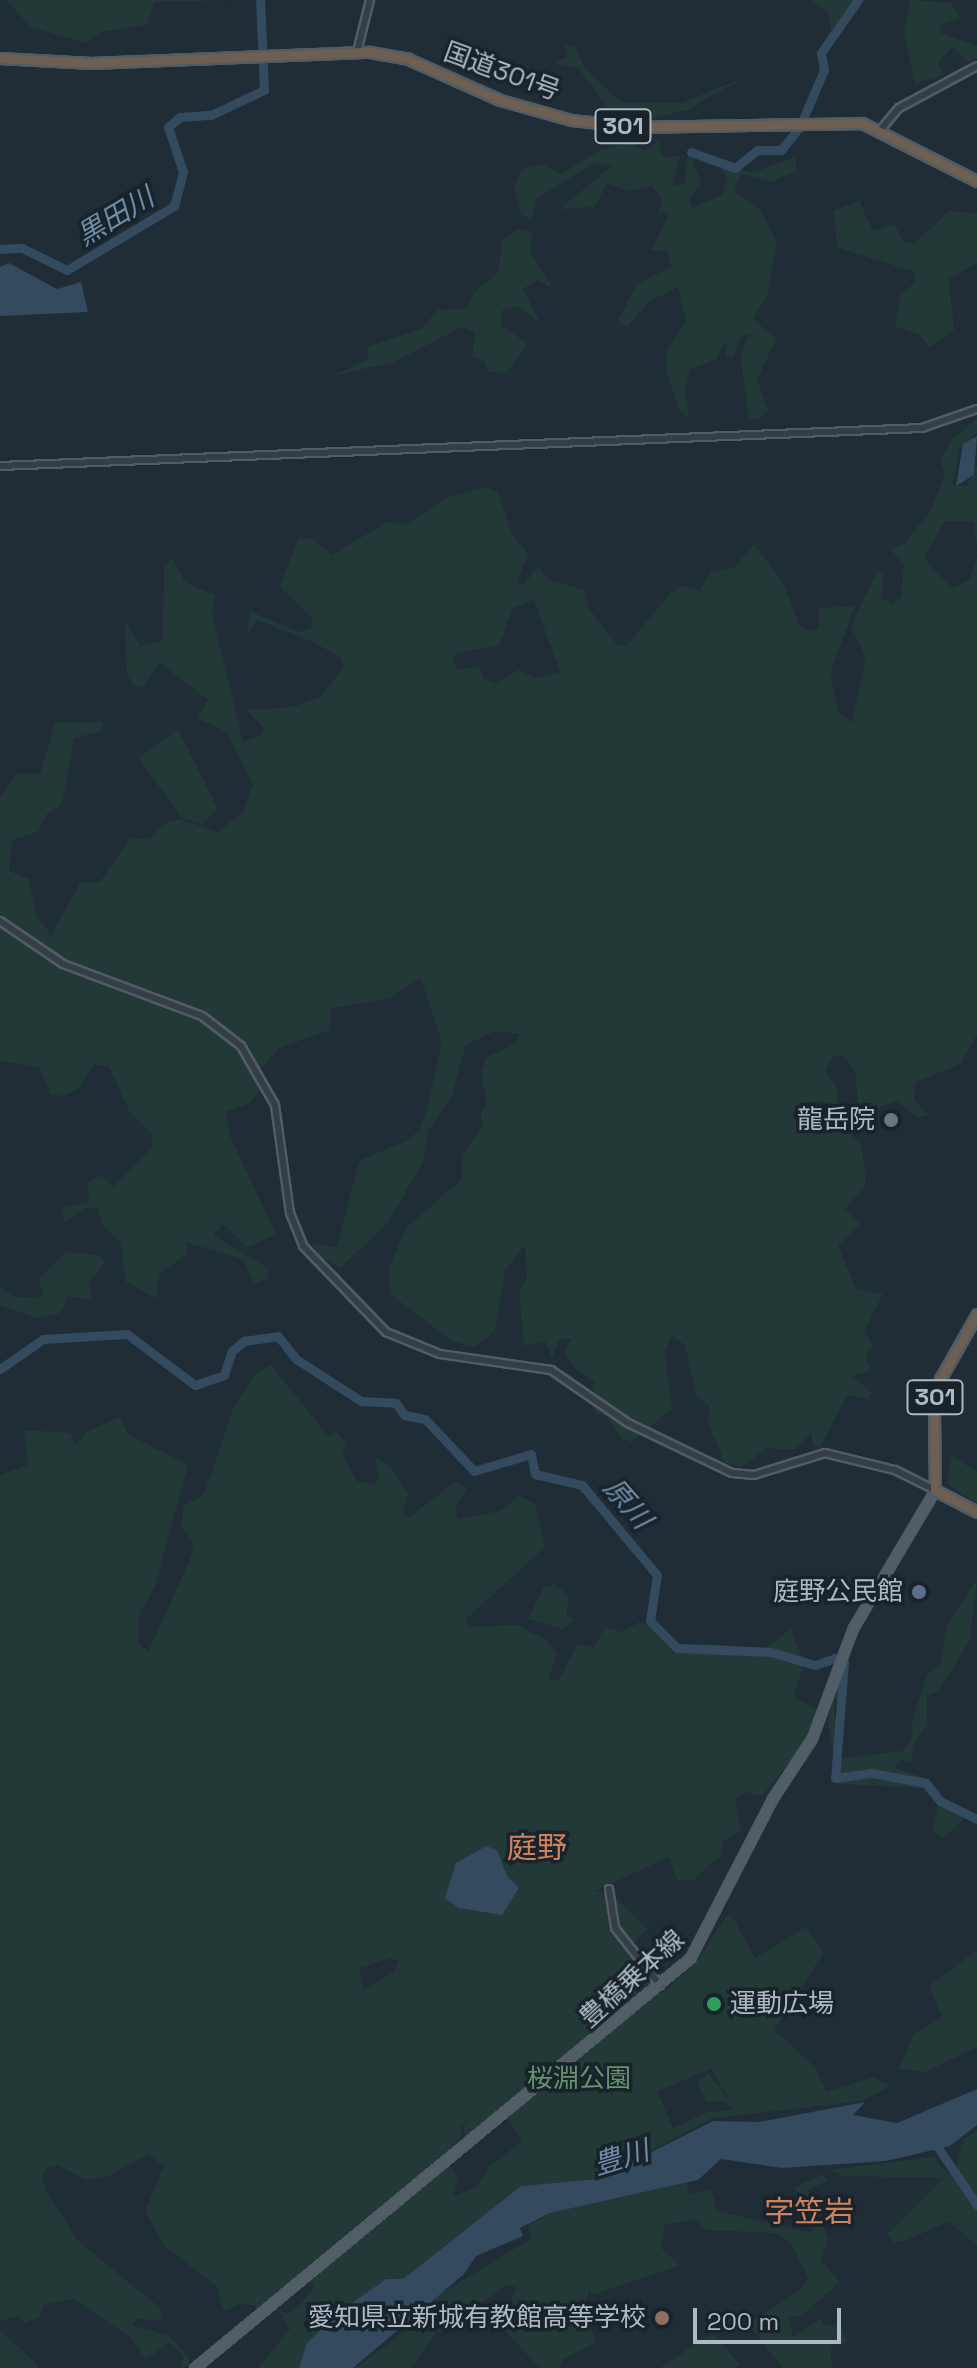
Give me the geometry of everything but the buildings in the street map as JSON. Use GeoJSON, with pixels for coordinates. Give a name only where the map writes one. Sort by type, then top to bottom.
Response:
{"type":"FeatureCollection","features":[{"type":"Feature","properties":{"kind":"highway","name":"国道301号"},"geometry":{"type":"LineString","coordinates":[[0,58],[91,63],[357,52],[408,59],[500,100],[571,120],[638,127],[852,122],[882,128],[977,181]]}},
{"type":"Feature","properties":{"kind":"highway","name":"301"},"geometry":{"type":"LineString","coordinates":[[935,1490],[936,1394],[977,1314]]}},
{"type":"Feature","properties":{"kind":"highway"},"geometry":{"type":"LineString","coordinates":[[935,1490],[977,1512]]}},
{"type":"Feature","properties":{"kind":"main road","name":"豊橋乗本線"},"geometry":{"type":"LineString","coordinates":[[194,2368],[660,1986],[704,1940],[772,1799],[812,1738],[841,1656],[935,1490]]}},
{"type":"Feature","properties":{"kind":"street"},"geometry":{"type":"LineString","coordinates":[[357,52],[370,0]]}},
{"type":"Feature","properties":{"kind":"street"},"geometry":{"type":"LineString","coordinates":[[882,128],[899,108],[977,66]]}},
{"type":"Feature","properties":{"kind":"street"},"geometry":{"type":"LineString","coordinates":[[0,466],[922,428],[977,409]]}},
{"type":"Feature","properties":{"kind":"street"},"geometry":{"type":"LineString","coordinates":[[0,921],[63,964],[202,1016],[241,1046],[275,1105],[290,1213],[303,1246],[386,1332],[440,1354],[551,1370],[628,1423],[732,1473],[754,1475],[825,1453],[895,1470],[935,1490]]}},
{"type":"Feature","properties":{"kind":"street"},"geometry":{"type":"LineString","coordinates":[[609,1889],[615,1928],[660,1986]]}},
{"type":"Feature","properties":{"kind":"green space"},"geometry":{"type":"Polygon","coordinates":[[[6,0],[230,0],[154,2],[147,25],[102,32],[85,43],[31,27],[6,0]]]}},
{"type":"Feature","properties":{"kind":"green space"},"geometry":{"type":"Polygon","coordinates":[[[810,0],[855,0],[831,32],[828,12],[810,0]]]}},
{"type":"Feature","properties":{"kind":"green space"},"geometry":{"type":"Polygon","coordinates":[[[910,0],[951,3],[961,18],[940,25],[941,33],[977,46],[977,58],[968,62],[953,47],[938,62],[943,75],[915,84],[904,32],[910,0]]]}},
{"type":"Feature","properties":{"kind":"green space"},"geometry":{"type":"Polygon","coordinates":[[[565,45],[575,47],[584,67],[618,100],[630,103],[682,103],[745,77],[687,110],[644,120],[607,107],[578,68],[554,63],[567,57],[565,45]]]}},
{"type":"Feature","properties":{"kind":"green space"},"geometry":{"type":"Polygon","coordinates":[[[658,141],[663,157],[680,156],[672,186],[685,183],[687,157],[692,158],[701,184],[690,198],[692,208],[722,195],[727,179],[722,168],[754,172],[796,157],[796,172],[770,182],[742,174],[733,190],[760,209],[777,242],[767,297],[753,318],[776,340],[757,379],[768,410],[759,419],[749,418],[740,354],[750,333],[741,336],[733,358],[726,357],[726,341],[716,359],[690,370],[685,391],[689,417],[678,409],[666,369],[668,348],[686,322],[678,287],[650,301],[627,327],[618,321],[636,285],[671,267],[668,251],[651,250],[668,216],[662,212],[655,221],[662,200],[652,186],[629,191],[607,184],[594,207],[560,209],[612,166],[594,163],[536,199],[532,219],[521,215],[514,188],[522,169],[543,165],[561,174],[600,150],[629,143],[645,151],[658,141]]]}},
{"type":"Feature","properties":{"kind":"green space"},"geometry":{"type":"Polygon","coordinates":[[[859,201],[873,231],[894,224],[904,242],[914,244],[949,211],[977,213],[977,263],[949,279],[954,330],[930,347],[918,334],[895,326],[900,296],[915,282],[914,272],[837,247],[834,211],[859,201]]]}},
{"type":"Feature","properties":{"kind":"green space"},"geometry":{"type":"Polygon","coordinates":[[[517,229],[532,233],[531,254],[554,289],[537,280],[523,289],[540,323],[516,306],[501,311],[502,326],[528,344],[506,373],[488,372],[485,362],[472,357],[475,332],[462,327],[394,362],[332,376],[369,359],[367,347],[421,329],[438,310],[466,309],[474,292],[498,273],[502,241],[517,229]]]}},
{"type":"Feature","properties":{"kind":"green space"},"geometry":{"type":"Polygon","coordinates":[[[977,419],[977,433],[959,448],[953,485],[967,486],[977,465],[977,545],[973,522],[945,521],[924,558],[951,588],[969,581],[977,557],[977,1034],[961,1064],[916,1082],[914,1100],[929,1116],[916,1117],[898,1101],[868,1111],[867,1122],[860,1127],[855,1071],[842,1055],[833,1056],[825,1070],[837,1088],[838,1104],[815,1101],[790,1114],[810,1129],[836,1120],[862,1145],[866,1185],[845,1209],[861,1224],[838,1246],[856,1289],[883,1294],[864,1331],[874,1346],[865,1356],[871,1370],[852,1376],[872,1393],[868,1399],[847,1395],[821,1446],[814,1447],[811,1433],[795,1450],[767,1448],[741,1467],[725,1463],[708,1423],[710,1405],[697,1398],[685,1345],[672,1336],[665,1351],[672,1409],[632,1442],[622,1439],[607,1417],[593,1411],[594,1382],[577,1370],[564,1351],[572,1339],[559,1339],[552,1358],[545,1341],[524,1346],[519,1292],[527,1277],[525,1245],[505,1270],[495,1331],[474,1347],[452,1341],[390,1294],[388,1270],[406,1228],[462,1179],[462,1155],[482,1128],[481,1113],[487,1106],[481,1071],[487,1057],[513,1045],[521,1034],[495,1031],[466,1045],[451,1098],[428,1131],[424,1160],[387,1224],[340,1268],[320,1256],[313,1244],[337,1247],[359,1161],[406,1141],[419,1131],[427,1110],[442,1042],[421,978],[390,998],[331,1008],[330,1030],[279,1048],[257,1074],[261,1089],[250,1103],[226,1112],[230,1136],[276,1234],[247,1248],[223,1224],[213,1235],[269,1269],[267,1279],[254,1284],[244,1260],[186,1242],[187,1254],[160,1273],[156,1299],[125,1281],[121,1244],[102,1224],[97,1208],[85,1208],[64,1223],[63,1208],[89,1202],[88,1183],[102,1175],[113,1187],[152,1148],[152,1135],[130,1113],[109,1067],[94,1064],[79,1088],[64,1096],[50,1094],[40,1068],[0,1061],[0,798],[16,774],[40,774],[55,723],[103,722],[102,731],[74,738],[62,804],[46,815],[38,832],[12,840],[9,871],[29,879],[36,915],[51,935],[80,883],[100,882],[130,838],[149,839],[165,823],[180,819],[218,832],[243,812],[253,784],[227,732],[197,718],[208,700],[159,662],[144,686],[136,688],[127,675],[125,623],[141,646],[163,640],[164,566],[172,559],[185,582],[215,596],[212,616],[243,742],[262,735],[264,728],[246,710],[293,707],[320,697],[344,667],[341,658],[315,643],[257,620],[247,635],[250,611],[299,632],[311,628],[313,619],[280,587],[298,539],[313,539],[332,555],[387,522],[406,525],[446,498],[485,487],[498,492],[512,534],[528,554],[517,582],[524,585],[538,566],[549,580],[584,590],[590,610],[618,646],[626,646],[671,593],[682,586],[699,590],[711,572],[734,568],[754,544],[784,584],[799,626],[813,631],[819,628],[819,609],[855,605],[830,673],[838,711],[852,723],[866,658],[851,626],[878,570],[884,574],[881,598],[893,605],[901,597],[904,564],[890,549],[905,543],[930,511],[945,476],[940,461],[952,439],[977,419]],[[534,599],[512,609],[499,646],[457,653],[452,659],[457,669],[480,667],[484,679],[496,683],[518,670],[537,678],[560,672],[534,599]]]}},
{"type":"Feature","properties":{"kind":"green space"},"geometry":{"type":"Polygon","coordinates":[[[178,729],[218,809],[202,824],[182,818],[138,758],[178,729]]]}},
{"type":"Feature","properties":{"kind":"green space"},"geometry":{"type":"Polygon","coordinates":[[[66,1252],[100,1255],[105,1263],[88,1284],[93,1299],[68,1297],[60,1313],[37,1318],[0,1305],[0,1286],[13,1297],[38,1298],[44,1293],[38,1280],[66,1252]]]}},
{"type":"Feature","properties":{"kind":"green space","name":"桜淵公園"},"geometry":{"type":"Polygon","coordinates":[[[271,1365],[329,1437],[336,1432],[346,1442],[342,1454],[357,1481],[373,1485],[379,1479],[375,1457],[390,1466],[408,1494],[403,1512],[408,1518],[455,1482],[467,1487],[454,1512],[459,1519],[500,1511],[519,1496],[535,1504],[545,1547],[466,1619],[470,1627],[517,1625],[546,1640],[557,1653],[548,1681],[559,1679],[578,1644],[594,1647],[605,1627],[623,1632],[639,1622],[680,1644],[729,1645],[738,1654],[756,1655],[791,1629],[804,1663],[794,1697],[818,1710],[800,1749],[762,1796],[747,1792],[735,1798],[741,1831],[723,1841],[721,1855],[692,1881],[677,1880],[669,1857],[595,1891],[616,1897],[648,1929],[627,1948],[662,1993],[698,1960],[726,1917],[732,1916],[755,1958],[806,1927],[824,1952],[774,2030],[816,2068],[826,2092],[873,2077],[891,2086],[862,2101],[714,2118],[597,2179],[521,2186],[403,2279],[386,2279],[341,2311],[299,2368],[258,2368],[290,2329],[277,2308],[286,2314],[301,2304],[314,2287],[310,2278],[301,2274],[258,2307],[242,2303],[224,2311],[216,2286],[163,2245],[145,2211],[164,2166],[148,2154],[111,2175],[85,2180],[58,2165],[47,2168],[42,2177],[47,2192],[77,2240],[159,2307],[163,2321],[136,2319],[132,2325],[170,2336],[188,2357],[190,2366],[180,2368],[184,2356],[169,2343],[146,2359],[131,2338],[74,2299],[43,2305],[40,2317],[25,2323],[19,2316],[0,2321],[0,1475],[28,1465],[24,1430],[70,1433],[76,1446],[85,1433],[119,1417],[129,1435],[188,1465],[154,1589],[140,1612],[138,1642],[148,1652],[192,1555],[193,1541],[181,1527],[184,1506],[204,1494],[233,1409],[256,1373],[271,1365]],[[391,1958],[359,1968],[363,1990],[394,1972],[399,1961],[391,1958]],[[711,2069],[657,2091],[673,2128],[708,2112],[733,2110],[725,2102],[706,2102],[697,2081],[709,2074],[729,2100],[711,2069]],[[502,2107],[466,2139],[463,2127],[473,2115],[461,2126],[461,2137],[443,2155],[458,2177],[453,2197],[478,2186],[490,2165],[522,2142],[502,2107]]]}},
{"type":"Feature","properties":{"kind":"green space"},"geometry":{"type":"Polygon","coordinates":[[[952,1456],[977,1472],[977,1504],[947,1483],[952,1456]]]}},
{"type":"Feature","properties":{"kind":"green space"},"geometry":{"type":"Polygon","coordinates":[[[977,1579],[970,1640],[938,1691],[927,1696],[927,1725],[914,1744],[911,1762],[901,1760],[894,1768],[926,1778],[942,1799],[969,1814],[943,1838],[933,1830],[938,1806],[922,1788],[839,1784],[828,1721],[833,1694],[842,1677],[834,1709],[840,1759],[903,1751],[913,1735],[911,1724],[928,1673],[940,1665],[948,1623],[977,1579]]]}},
{"type":"Feature","properties":{"kind":"green space"},"geometry":{"type":"Polygon","coordinates":[[[555,1584],[569,1597],[566,1615],[574,1620],[563,1629],[528,1619],[544,1587],[555,1584]]]}},
{"type":"Feature","properties":{"kind":"green space"},"geometry":{"type":"Polygon","coordinates":[[[977,1950],[977,2047],[925,2072],[899,2069],[914,2034],[942,2017],[929,1986],[977,1950]]]}},
{"type":"Feature","properties":{"kind":"green space"},"geometry":{"type":"Polygon","coordinates":[[[977,2130],[977,2246],[949,2221],[905,2241],[893,2242],[887,2234],[943,2178],[841,2176],[829,2170],[933,2157],[948,2174],[957,2166],[963,2140],[977,2130]]]}},
{"type":"Feature","properties":{"kind":"green space"},"geometry":{"type":"Polygon","coordinates":[[[823,2174],[828,2181],[808,2190],[828,2239],[821,2260],[840,2282],[802,2316],[789,2317],[793,2337],[821,2318],[824,2326],[840,2324],[847,2342],[830,2346],[832,2368],[783,2368],[748,2324],[799,2291],[808,2278],[792,2245],[776,2233],[705,2230],[695,2219],[664,2225],[661,2248],[680,2265],[593,2295],[589,2289],[583,2315],[597,2342],[563,2359],[559,2368],[540,2368],[501,2327],[516,2288],[509,2284],[436,2334],[411,2368],[355,2368],[395,2339],[432,2299],[532,2238],[528,2226],[550,2213],[686,2183],[690,2195],[711,2189],[717,2211],[808,2232],[813,2230],[810,2216],[798,2209],[795,2187],[823,2174]]]}},
{"type":"Feature","properties":{"kind":"green space"},"geometry":{"type":"Polygon","coordinates":[[[0,2330],[30,2358],[39,2368],[0,2368],[0,2330]]]}},
{"type":"Feature","properties":{"kind":"green space"},"geometry":{"type":"Polygon","coordinates":[[[712,2333],[740,2364],[735,2368],[660,2368],[712,2333]]]}},
{"type":"Feature","properties":{"kind":"water"},"geometry":{"type":"Polygon","coordinates":[[[9,263],[57,289],[81,282],[88,312],[0,316],[0,267],[9,263]]]}},
{"type":"Feature","properties":{"kind":"water"},"geometry":{"type":"Polygon","coordinates":[[[977,436],[974,475],[956,486],[963,444],[977,436]]]}},
{"type":"Feature","properties":{"kind":"water"},"geometry":{"type":"Polygon","coordinates":[[[486,1846],[497,1850],[507,1876],[519,1888],[502,1915],[459,1908],[445,1898],[456,1863],[486,1846]]]}},
{"type":"Feature","properties":{"kind":"water"},"geometry":{"type":"Polygon","coordinates":[[[977,2089],[977,2125],[950,2146],[886,2161],[782,2168],[721,2159],[698,2180],[550,2213],[520,2228],[523,2236],[476,2256],[463,2275],[353,2368],[299,2368],[307,2343],[341,2311],[386,2279],[403,2279],[521,2186],[598,2179],[713,2121],[760,2122],[865,2102],[853,2115],[897,2123],[977,2089]]]}},
{"type":"Feature","properties":{"kind":"waterway","name":"黒田川"},"geometry":{"type":"LineString","coordinates":[[0,249],[22,248],[67,270],[174,206],[183,172],[168,127],[180,117],[211,115],[264,90],[260,0]]}},
{"type":"Feature","properties":{"kind":"waterway"},"geometry":{"type":"LineString","coordinates":[[803,119],[824,70],[821,53],[858,0]]}},
{"type":"Feature","properties":{"kind":"waterway"},"geometry":{"type":"LineString","coordinates":[[691,152],[735,168],[757,150],[781,150],[799,128]]}},
{"type":"Feature","properties":{"kind":"waterway","name":"原川"},"geometry":{"type":"LineString","coordinates":[[0,1369],[43,1339],[127,1334],[195,1385],[224,1375],[232,1351],[244,1341],[278,1336],[296,1359],[361,1401],[396,1403],[404,1415],[425,1419],[474,1471],[531,1454],[535,1474],[582,1485],[657,1575],[650,1621],[677,1648],[771,1652],[815,1665],[835,1658],[844,1662],[835,1778],[872,1773],[926,1783],[940,1801],[977,1819]]}},
{"type":"Feature","properties":{"kind":"waterway"},"geometry":{"type":"LineString","coordinates":[[932,2139],[977,2205]]}},
{"type":"Feature","properties":{"kind":"place","name":"龍岳院"},"geometry":{"type":"Point","coordinates":[891,1120]}},
{"type":"Feature","properties":{"kind":"place","name":"庭野公民館"},"geometry":{"type":"Point","coordinates":[919,1592]}},
{"type":"Feature","properties":{"kind":"place","name":"運動広場"},"geometry":{"type":"Point","coordinates":[714,2004]}},
{"type":"Feature","properties":{"kind":"place","name":"愛知県立新城有教館高等学校"},"geometry":{"type":"Point","coordinates":[662,2318]}},
{"type":"Feature","properties":{"kind":"district","name":"庭野"},"geometry":{"type":"Point","coordinates":[537,1848]}},
{"type":"Feature","properties":{"kind":"district","name":"字笠岩"},"geometry":{"type":"Point","coordinates":[809,2212]}},
{"type":"Feature","properties":{"kind":"water label","name":"豊川"},"geometry":{"type":"Point","coordinates":[621,2157]}}]}
